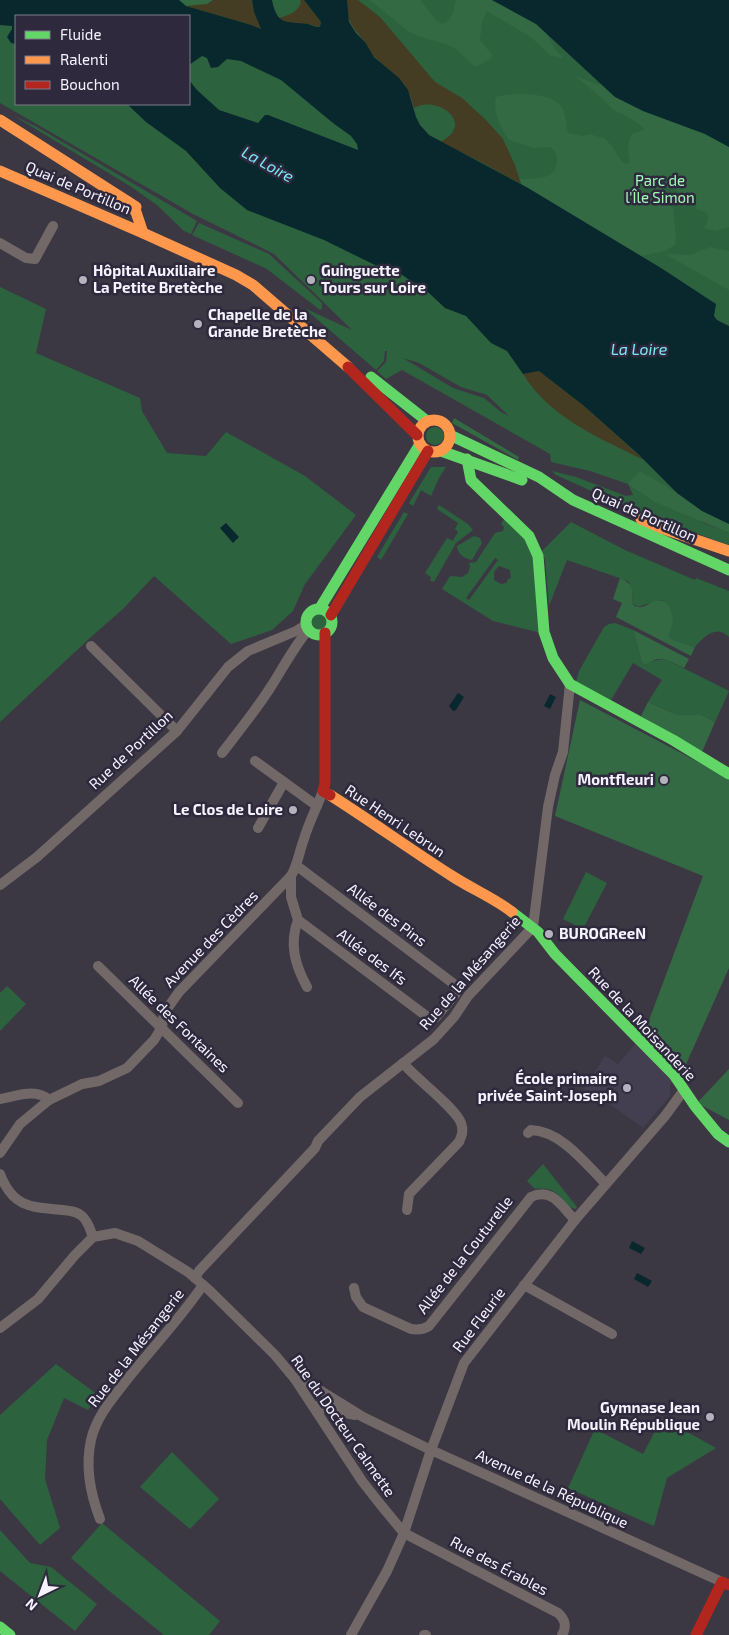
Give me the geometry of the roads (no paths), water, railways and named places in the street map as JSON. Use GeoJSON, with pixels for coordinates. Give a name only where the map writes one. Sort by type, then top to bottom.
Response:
{"type":"FeatureCollection","features":[{"type":"Feature","properties":{"kind":"street","name":"Quai de Portillon"},"geometry":{"type":"LineString","coordinates":[[0,120],[141,210],[149,227],[168,244]]}},
{"type":"Feature","properties":{"kind":"street","name":"Quai de Portillon"},"geometry":{"type":"LineString","coordinates":[[0,171],[168,244],[236,275],[253,285],[340,359],[422,444]]}},
{"type":"Feature","properties":{"kind":"street","name":"Quai de Portillon"},"geometry":{"type":"LineString","coordinates":[[128,202],[136,212],[143,234]]}},
{"type":"Feature","properties":{"kind":"street"},"geometry":{"type":"LineString","coordinates":[[0,243],[26,258],[35,260],[53,226]]}},
{"type":"Feature","properties":{"kind":"street","name":"Quai de Portillon"},"geometry":{"type":"LineString","coordinates":[[340,359],[372,377],[427,421]]}},
{"type":"Feature","properties":{"kind":"street"},"geometry":{"type":"LineString","coordinates":[[331,615],[324,609],[316,608],[308,613],[305,621],[307,628],[318,635],[325,633],[331,628],[331,615],[422,444],[420,427],[427,421],[437,420],[446,425],[450,435],[448,445],[440,451],[422,444]]}},
{"type":"Feature","properties":{"kind":"street","name":"Quai de Portillon"},"geometry":{"type":"LineString","coordinates":[[450,435],[543,481],[573,500],[729,570]]}},
{"type":"Feature","properties":{"kind":"street"},"geometry":{"type":"LineString","coordinates":[[320,608],[422,444]]}},
{"type":"Feature","properties":{"kind":"street","name":"Quai de Portillon"},"geometry":{"type":"LineString","coordinates":[[440,451],[534,484],[543,481]]}},
{"type":"Feature","properties":{"kind":"street"},"geometry":{"type":"LineString","coordinates":[[467,459],[471,480],[532,540],[538,556],[544,632],[553,658],[570,684],[674,740],[729,774]]}},
{"type":"Feature","properties":{"kind":"street"},"geometry":{"type":"LineString","coordinates":[[566,494],[578,491],[661,528],[729,551]]}},
{"type":"Feature","properties":{"kind":"street"},"geometry":{"type":"LineString","coordinates":[[222,753],[255,711],[307,628]]}},
{"type":"Feature","properties":{"kind":"street","name":"Rue de Portillon"},"geometry":{"type":"LineString","coordinates":[[0,885],[37,857],[177,731],[217,679],[234,662],[248,651],[307,628]]}},
{"type":"Feature","properties":{"kind":"street","name":"Rue Henri Lebrun"},"geometry":{"type":"LineString","coordinates":[[325,633],[326,782],[323,791],[385,830],[403,844],[509,910],[533,928]]}},
{"type":"Feature","properties":{"kind":"street"},"geometry":{"type":"LineString","coordinates":[[91,646],[177,731]]}},
{"type":"Feature","properties":{"kind":"street","name":"Rue de la Mésangerie"},"geometry":{"type":"LineString","coordinates":[[100,1518],[91,1492],[89,1473],[89,1454],[98,1421],[114,1396],[176,1322],[199,1281],[199,1271],[315,1148],[318,1141],[356,1101],[440,1033],[454,1017],[468,996],[533,928],[548,807],[563,752],[570,684]]}},
{"type":"Feature","properties":{"kind":"street"},"geometry":{"type":"LineString","coordinates":[[255,761],[317,806]]}},
{"type":"Feature","properties":{"kind":"street"},"geometry":{"type":"LineString","coordinates":[[258,828],[284,782]]}},
{"type":"Feature","properties":{"kind":"street","name":"Avenue des Cèdres"},"geometry":{"type":"LineString","coordinates":[[0,1154],[20,1124],[49,1100],[82,1084],[99,1081],[124,1071],[147,1049],[162,1027],[164,1013],[179,992],[291,876],[297,866],[300,850],[323,791]]}},
{"type":"Feature","properties":{"kind":"street","name":"Allée des Pins"},"geometry":{"type":"LineString","coordinates":[[297,866],[458,988]]}},
{"type":"Feature","properties":{"kind":"street"},"geometry":{"type":"LineString","coordinates":[[291,876],[291,897],[298,920],[293,934],[294,953],[298,970],[306,987]]}},
{"type":"Feature","properties":{"kind":"street","name":"Allée des Ifs"},"geometry":{"type":"LineString","coordinates":[[298,920],[429,1018],[433,1019],[436,1017],[458,988]]}},
{"type":"Feature","properties":{"kind":"street","name":"Rue de la Moisanderie"},"geometry":{"type":"LineString","coordinates":[[533,928],[555,954],[674,1075],[718,1134],[729,1142]]}},
{"type":"Feature","properties":{"kind":"street","name":"Allée des Fontaines"},"geometry":{"type":"LineString","coordinates":[[98,966],[238,1104]]}},
{"type":"Feature","properties":{"kind":"street"},"geometry":{"type":"LineString","coordinates":[[403,1063],[454,1112],[461,1121],[463,1132],[459,1142],[409,1194],[406,1210]]}},
{"type":"Feature","properties":{"kind":"street","name":"Rue Fleurie"},"geometry":{"type":"LineString","coordinates":[[351,1635],[388,1571],[404,1533],[431,1450],[464,1363],[575,1220],[605,1183],[665,1116],[684,1090]]}},
{"type":"Feature","properties":{"kind":"street"},"geometry":{"type":"LineString","coordinates":[[0,1099],[38,1093],[49,1100]]}},
{"type":"Feature","properties":{"kind":"street"},"geometry":{"type":"LineString","coordinates":[[528,1133],[532,1130],[542,1130],[560,1139],[605,1183]]}},
{"type":"Feature","properties":{"kind":"street"},"geometry":{"type":"LineString","coordinates":[[0,1174],[7,1190],[15,1200],[25,1205],[76,1212],[88,1223],[93,1237],[38,1299],[0,1328]]}},
{"type":"Feature","properties":{"kind":"street","name":"Allée de la Couturelle"},"geometry":{"type":"LineString","coordinates":[[354,1288],[356,1297],[363,1307],[411,1329],[424,1329],[429,1326],[530,1197],[538,1193],[550,1194],[575,1220]]}},
{"type":"Feature","properties":{"kind":"street","name":"Rue du Docteur Calmette"},"geometry":{"type":"LineString","coordinates":[[93,1237],[115,1233],[138,1241],[199,1281],[259,1338],[296,1379],[362,1481],[404,1533]]}},
{"type":"Feature","properties":{"kind":"street"},"geometry":{"type":"LineString","coordinates":[[524,1285],[612,1334]]}},
{"type":"Feature","properties":{"kind":"street","name":"Avenue de la République"},"geometry":{"type":"LineString","coordinates":[[296,1379],[300,1378],[363,1417],[431,1450],[726,1584]]}},
{"type":"Feature","properties":{"kind":"street","name":"Avenue de la République"},"geometry":{"type":"LineString","coordinates":[[314,1406],[363,1417]]}},
{"type":"Feature","properties":{"kind":"street","name":"Rue des Érables"},"geometry":{"type":"LineString","coordinates":[[404,1533],[558,1614],[564,1622],[565,1628],[562,1635]]}},
{"type":"Feature","properties":{"kind":"street"},"geometry":{"type":"LineString","coordinates":[[696,1635],[726,1584]]}},
{"type":"Feature","properties":{"kind":"street"},"geometry":{"type":"LineString","coordinates":[[0,1628],[10,1635]]}},
{"type":"Feature","properties":{"kind":"water","name":"La Loire"},"geometry":{"type":"Polygon","coordinates":[[[0,0],[179,0],[186,6],[261,29],[254,12],[252,0],[272,0],[277,14],[284,21],[320,27],[321,22],[304,0],[347,0],[349,22],[374,57],[399,78],[408,90],[416,117],[429,135],[528,188],[661,268],[716,304],[714,316],[717,320],[729,326],[729,524],[702,511],[677,493],[638,454],[584,406],[539,371],[523,374],[507,351],[491,343],[466,316],[445,308],[429,293],[389,266],[375,265],[324,240],[247,210],[220,188],[186,151],[146,122],[128,105],[190,105],[190,81],[219,110],[258,123],[265,115],[268,115],[358,150],[357,144],[351,136],[281,80],[241,61],[227,59],[218,67],[211,68],[207,58],[202,56],[190,64],[190,15],[15,15],[15,44],[11,43],[7,37],[12,26],[0,25],[0,0]]]}},
{"type":"Feature","properties":{"kind":"water"},"geometry":{"type":"Polygon","coordinates":[[[492,0],[729,0],[729,147],[705,134],[643,111],[615,97],[536,24],[492,0]]]}},
{"type":"Feature","properties":{"kind":"water"},"geometry":{"type":"Polygon","coordinates":[[[226,523],[239,537],[233,543],[220,528],[226,523]]]}},
{"type":"Feature","properties":{"kind":"water"},"geometry":{"type":"Polygon","coordinates":[[[458,693],[464,697],[456,710],[453,711],[449,706],[458,693]]]}},
{"type":"Feature","properties":{"kind":"water"},"geometry":{"type":"Polygon","coordinates":[[[550,694],[556,697],[550,709],[544,706],[550,694]]]}},
{"type":"Feature","properties":{"kind":"water"},"geometry":{"type":"Polygon","coordinates":[[[632,1241],[645,1248],[641,1254],[629,1248],[632,1241]]]}},
{"type":"Feature","properties":{"kind":"water"},"geometry":{"type":"Polygon","coordinates":[[[637,1273],[652,1281],[648,1287],[634,1279],[637,1273]]]}},
{"type":"Feature","properties":{"kind":"place","name":"Hôpital Auxiliaire La Petite Bretèche"},"geometry":{"type":"Point","coordinates":[83,280]}},
{"type":"Feature","properties":{"kind":"place","name":"Guinguette Tours sur Loire"},"geometry":{"type":"Point","coordinates":[311,280]}},
{"type":"Feature","properties":{"kind":"place","name":"Chapelle de la Grande Bretèche"},"geometry":{"type":"Point","coordinates":[198,324]}},
{"type":"Feature","properties":{"kind":"place","name":"Montfleuri"},"geometry":{"type":"Point","coordinates":[664,780]}},
{"type":"Feature","properties":{"kind":"place","name":"Le Clos de Loire"},"geometry":{"type":"Point","coordinates":[293,810]}},
{"type":"Feature","properties":{"kind":"place","name":"BUROGReeN"},"geometry":{"type":"Point","coordinates":[549,934]}},
{"type":"Feature","properties":{"kind":"place","name":"École primaire privée Saint-Joseph"},"geometry":{"type":"Point","coordinates":[627,1088]}},
{"type":"Feature","properties":{"kind":"place","name":"Gymnase Jean Moulin République"},"geometry":{"type":"Point","coordinates":[710,1417]}},
{"type":"Feature","properties":{"kind":"park label","name":"Parc de l'Île Simon"},"geometry":{"type":"Point","coordinates":[660,190]}}]}
